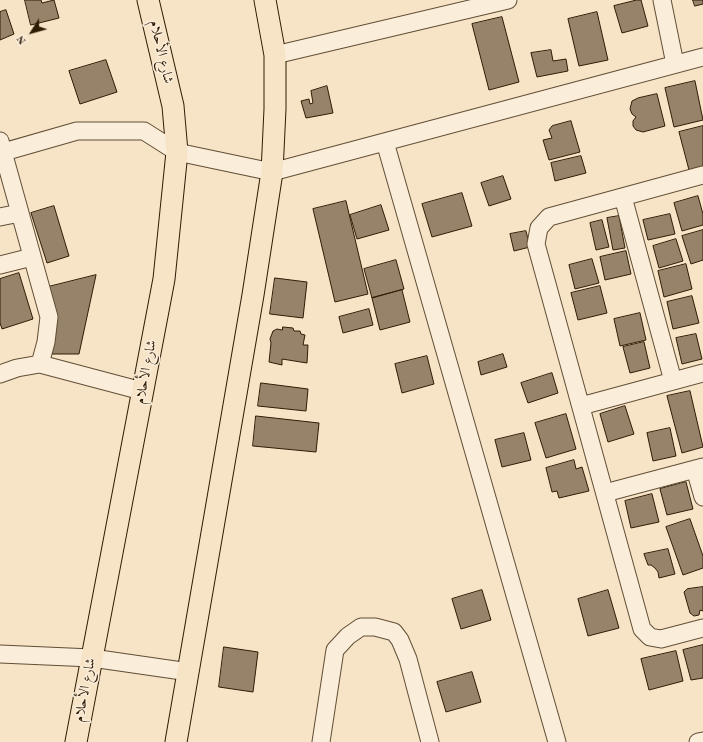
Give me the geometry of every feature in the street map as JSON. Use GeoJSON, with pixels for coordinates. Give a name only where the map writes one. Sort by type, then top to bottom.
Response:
{"type":"FeatureCollection","features":[{"type":"Feature","properties":{"kind":"main road","name":"شارع الأحلام"},"geometry":{"type":"LineString","coordinates":[[76,742],[164,279],[177,152],[173,106],[148,0]]}},
{"type":"Feature","properties":{"kind":"main road"},"geometry":{"type":"LineString","coordinates":[[176,742],[253,295],[272,172],[275,109],[275,55],[265,0]]}},
{"type":"Feature","properties":{"kind":"street"},"geometry":{"type":"LineString","coordinates":[[275,55],[508,0]]}},
{"type":"Feature","properties":{"kind":"street"},"geometry":{"type":"LineString","coordinates":[[662,0],[675,64]]}},
{"type":"Feature","properties":{"kind":"street"},"geometry":{"type":"LineString","coordinates":[[40,364],[46,342],[49,317],[1,149],[77,130],[144,131],[177,152],[272,172],[703,57]]}},
{"type":"Feature","properties":{"kind":"street"},"geometry":{"type":"LineString","coordinates":[[384,142],[557,742]]}},
{"type":"Feature","properties":{"kind":"street"},"geometry":{"type":"LineString","coordinates":[[703,175],[549,217],[539,228],[536,244],[642,629],[650,637],[661,639],[703,628]]}},
{"type":"Feature","properties":{"kind":"street"},"geometry":{"type":"LineString","coordinates":[[623,197],[673,381]]}},
{"type":"Feature","properties":{"kind":"street"},"geometry":{"type":"LineString","coordinates":[[0,217],[20,213]]}},
{"type":"Feature","properties":{"kind":"street"},"geometry":{"type":"LineString","coordinates":[[0,265],[32,257]]}},
{"type":"Feature","properties":{"kind":"street"},"geometry":{"type":"LineString","coordinates":[[0,374],[17,368],[40,364],[142,391]]}},
{"type":"Feature","properties":{"kind":"street"},"geometry":{"type":"LineString","coordinates":[[581,406],[703,373]]}},
{"type":"Feature","properties":{"kind":"street"},"geometry":{"type":"LineString","coordinates":[[605,493],[699,468],[703,497]]}},
{"type":"Feature","properties":{"kind":"street"},"geometry":{"type":"LineString","coordinates":[[321,742],[335,650],[348,636],[361,627],[375,627],[394,632],[400,640],[408,659],[430,742]]}},
{"type":"Feature","properties":{"kind":"street"},"geometry":{"type":"LineString","coordinates":[[0,654],[92,658],[188,672]]}},
{"type":"Feature","properties":{"kind":"street"},"geometry":{"type":"LineString","coordinates":[[698,742],[703,741]]}},
{"type":"Feature","properties":{"kind":"building"},"geometry":{"type":"Polygon","coordinates":[[[25,0],[41,0],[42,3],[54,0],[59,18],[31,25],[25,0]]]}},
{"type":"Feature","properties":{"kind":"building"},"geometry":{"type":"Polygon","coordinates":[[[641,0],[648,26],[622,33],[614,6],[641,0]]]}},
{"type":"Feature","properties":{"kind":"building"},"geometry":{"type":"Polygon","coordinates":[[[693,0],[703,0],[703,4],[695,6],[693,0]]]}},
{"type":"Feature","properties":{"kind":"building"},"geometry":{"type":"Polygon","coordinates":[[[6,10],[14,34],[0,40],[0,12],[6,10]]]}},
{"type":"Feature","properties":{"kind":"building"},"geometry":{"type":"Polygon","coordinates":[[[597,12],[608,60],[579,66],[568,19],[597,12]]]}},
{"type":"Feature","properties":{"kind":"building"},"geometry":{"type":"Polygon","coordinates":[[[502,17],[519,82],[489,90],[472,24],[502,17]]]}},
{"type":"Feature","properties":{"kind":"building"},"geometry":{"type":"Polygon","coordinates":[[[551,50],[553,61],[566,59],[568,71],[537,77],[531,53],[551,50]]]}},
{"type":"Feature","properties":{"kind":"building"},"geometry":{"type":"Polygon","coordinates":[[[106,60],[117,92],[80,104],[69,71],[106,60]]]}},
{"type":"Feature","properties":{"kind":"building"},"geometry":{"type":"Polygon","coordinates":[[[695,81],[703,120],[674,127],[665,88],[695,81]]]}},
{"type":"Feature","properties":{"kind":"building"},"geometry":{"type":"Polygon","coordinates":[[[327,86],[333,113],[306,118],[301,101],[309,99],[310,104],[313,103],[311,91],[327,86]]]}},
{"type":"Feature","properties":{"kind":"building"},"geometry":{"type":"Polygon","coordinates":[[[657,94],[665,126],[643,132],[636,130],[633,126],[633,121],[636,117],[632,114],[630,109],[632,101],[638,98],[657,94]]]}},
{"type":"Feature","properties":{"kind":"building"},"geometry":{"type":"Polygon","coordinates":[[[571,121],[580,152],[549,160],[543,140],[552,138],[549,130],[552,126],[571,121]]]}},
{"type":"Feature","properties":{"kind":"building"},"geometry":{"type":"Polygon","coordinates":[[[703,126],[703,166],[689,170],[679,132],[703,126]]]}},
{"type":"Feature","properties":{"kind":"building"},"geometry":{"type":"Polygon","coordinates":[[[581,156],[586,173],[555,181],[551,163],[581,156]]]}},
{"type":"Feature","properties":{"kind":"building"},"geometry":{"type":"Polygon","coordinates":[[[503,176],[511,199],[489,206],[481,183],[503,176]]]}},
{"type":"Feature","properties":{"kind":"building"},"geometry":{"type":"Polygon","coordinates":[[[462,193],[472,226],[432,237],[422,204],[462,193]]]}},
{"type":"Feature","properties":{"kind":"building"},"geometry":{"type":"Polygon","coordinates":[[[698,196],[703,214],[703,225],[682,231],[674,203],[698,196]]]}},
{"type":"Feature","properties":{"kind":"building"},"geometry":{"type":"Polygon","coordinates":[[[346,201],[368,294],[335,302],[313,209],[346,201]]]}},
{"type":"Feature","properties":{"kind":"building"},"geometry":{"type":"Polygon","coordinates":[[[381,205],[389,230],[357,239],[350,215],[381,205]]]}},
{"type":"Feature","properties":{"kind":"building"},"geometry":{"type":"Polygon","coordinates":[[[54,206],[69,256],[47,263],[31,213],[54,206]]]}},
{"type":"Feature","properties":{"kind":"building"},"geometry":{"type":"Polygon","coordinates":[[[670,214],[675,234],[648,240],[643,220],[670,214]]]}},
{"type":"Feature","properties":{"kind":"building"},"geometry":{"type":"Polygon","coordinates":[[[619,216],[625,248],[613,250],[607,218],[619,216]]]}},
{"type":"Feature","properties":{"kind":"building"},"geometry":{"type":"Polygon","coordinates":[[[602,220],[609,247],[596,250],[590,223],[602,220]]]}},
{"type":"Feature","properties":{"kind":"building"},"geometry":{"type":"Polygon","coordinates":[[[703,230],[703,260],[691,264],[682,236],[703,230]]]}},
{"type":"Feature","properties":{"kind":"building"},"geometry":{"type":"Polygon","coordinates":[[[526,231],[530,247],[514,251],[510,234],[526,231]]]}},
{"type":"Feature","properties":{"kind":"building"},"geometry":{"type":"Polygon","coordinates":[[[676,239],[683,261],[659,268],[653,246],[676,239]]]}},
{"type":"Feature","properties":{"kind":"building"},"geometry":{"type":"Polygon","coordinates":[[[626,251],[631,274],[605,280],[600,257],[626,251]]]}},
{"type":"Feature","properties":{"kind":"building"},"geometry":{"type":"Polygon","coordinates":[[[592,259],[599,283],[575,289],[569,265],[592,259]]]}},
{"type":"Feature","properties":{"kind":"building"},"geometry":{"type":"Polygon","coordinates":[[[396,260],[404,289],[372,298],[364,269],[396,260]]]}},
{"type":"Feature","properties":{"kind":"building"},"geometry":{"type":"Polygon","coordinates":[[[686,264],[692,289],[664,297],[658,271],[686,264]]]}},
{"type":"Feature","properties":{"kind":"building"},"geometry":{"type":"Polygon","coordinates":[[[19,273],[33,319],[2,329],[0,323],[0,279],[19,273]]]}},
{"type":"Feature","properties":{"kind":"building"},"geometry":{"type":"Polygon","coordinates":[[[96,275],[79,354],[49,354],[48,287],[96,275]]]}},
{"type":"Feature","properties":{"kind":"building"},"geometry":{"type":"Polygon","coordinates":[[[275,278],[307,282],[303,318],[270,314],[275,278]]]}},
{"type":"Feature","properties":{"kind":"building"},"geometry":{"type":"Polygon","coordinates":[[[600,286],[607,313],[578,320],[571,293],[600,286]]]}},
{"type":"Feature","properties":{"kind":"building"},"geometry":{"type":"Polygon","coordinates":[[[402,290],[410,322],[380,330],[372,298],[402,290]]]}},
{"type":"Feature","properties":{"kind":"building"},"geometry":{"type":"Polygon","coordinates":[[[692,296],[699,323],[673,329],[667,302],[692,296]]]}},
{"type":"Feature","properties":{"kind":"building"},"geometry":{"type":"Polygon","coordinates":[[[369,309],[373,325],[343,333],[339,317],[369,309]]]}},
{"type":"Feature","properties":{"kind":"building"},"geometry":{"type":"Polygon","coordinates":[[[640,313],[646,340],[620,346],[614,319],[640,313]]]}},
{"type":"Feature","properties":{"kind":"building"},"geometry":{"type":"Polygon","coordinates":[[[283,327],[293,328],[294,331],[300,331],[301,334],[305,335],[303,345],[308,345],[307,363],[282,359],[282,365],[269,362],[270,339],[273,331],[277,329],[282,330],[283,327]]]}},
{"type":"Feature","properties":{"kind":"building"},"geometry":{"type":"Polygon","coordinates":[[[696,334],[702,359],[682,364],[676,338],[696,334]]]}},
{"type":"Feature","properties":{"kind":"building"},"geometry":{"type":"Polygon","coordinates":[[[644,342],[650,368],[630,373],[623,347],[644,342]]]}},
{"type":"Feature","properties":{"kind":"building"},"geometry":{"type":"Polygon","coordinates":[[[503,354],[507,367],[481,375],[478,362],[503,354]]]}},
{"type":"Feature","properties":{"kind":"building"},"geometry":{"type":"Polygon","coordinates":[[[427,356],[434,384],[402,393],[395,364],[427,356]]]}},
{"type":"Feature","properties":{"kind":"building"},"geometry":{"type":"Polygon","coordinates":[[[552,373],[558,393],[528,403],[521,383],[552,373]]]}},
{"type":"Feature","properties":{"kind":"building"},"geometry":{"type":"Polygon","coordinates":[[[261,383],[308,389],[306,411],[258,406],[261,383]]]}},
{"type":"Feature","properties":{"kind":"building"},"geometry":{"type":"Polygon","coordinates":[[[690,391],[703,447],[682,453],[667,396],[690,391]]]}},
{"type":"Feature","properties":{"kind":"building"},"geometry":{"type":"Polygon","coordinates":[[[625,406],[634,434],[608,442],[600,414],[625,406]]]}},
{"type":"Feature","properties":{"kind":"building"},"geometry":{"type":"Polygon","coordinates":[[[566,414],[576,449],[546,458],[535,423],[566,414]]]}},
{"type":"Feature","properties":{"kind":"building"},"geometry":{"type":"Polygon","coordinates":[[[256,416],[319,423],[316,452],[253,446],[256,416]]]}},
{"type":"Feature","properties":{"kind":"building"},"geometry":{"type":"Polygon","coordinates":[[[670,428],[676,456],[653,461],[647,433],[670,428]]]}},
{"type":"Feature","properties":{"kind":"building"},"geometry":{"type":"Polygon","coordinates":[[[524,433],[531,460],[502,467],[495,440],[524,433]]]}},
{"type":"Feature","properties":{"kind":"building"},"geometry":{"type":"Polygon","coordinates":[[[574,460],[576,469],[582,467],[589,491],[559,498],[557,491],[552,492],[546,468],[574,460]]]}},
{"type":"Feature","properties":{"kind":"building"},"geometry":{"type":"Polygon","coordinates":[[[686,482],[693,509],[667,515],[660,489],[686,482]]]}},
{"type":"Feature","properties":{"kind":"building"},"geometry":{"type":"Polygon","coordinates":[[[652,494],[659,522],[631,528],[625,501],[652,494]]]}},
{"type":"Feature","properties":{"kind":"building"},"geometry":{"type":"Polygon","coordinates":[[[690,519],[703,556],[703,568],[683,575],[666,527],[690,519]]]}},
{"type":"Feature","properties":{"kind":"building"},"geometry":{"type":"Polygon","coordinates":[[[668,549],[675,574],[659,578],[658,572],[655,568],[648,565],[644,554],[668,549]]]}},
{"type":"Feature","properties":{"kind":"building"},"geometry":{"type":"Polygon","coordinates":[[[703,587],[703,611],[700,610],[699,615],[694,616],[690,613],[684,592],[687,589],[703,587]]]}},
{"type":"Feature","properties":{"kind":"building"},"geometry":{"type":"Polygon","coordinates":[[[482,590],[491,620],[461,629],[452,599],[482,590]]]}},
{"type":"Feature","properties":{"kind":"building"},"geometry":{"type":"Polygon","coordinates":[[[608,590],[619,628],[588,636],[578,599],[608,590]]]}},
{"type":"Feature","properties":{"kind":"building"},"geometry":{"type":"Polygon","coordinates":[[[703,645],[703,678],[691,680],[683,650],[703,645]]]}},
{"type":"Feature","properties":{"kind":"building"},"geometry":{"type":"Polygon","coordinates":[[[224,647],[258,652],[253,692],[219,687],[224,647]]]}},
{"type":"Feature","properties":{"kind":"building"},"geometry":{"type":"Polygon","coordinates":[[[676,651],[683,681],[649,690],[641,659],[676,651]]]}},
{"type":"Feature","properties":{"kind":"building"},"geometry":{"type":"Polygon","coordinates":[[[472,672],[481,702],[446,712],[437,682],[472,672]]]}}]}
